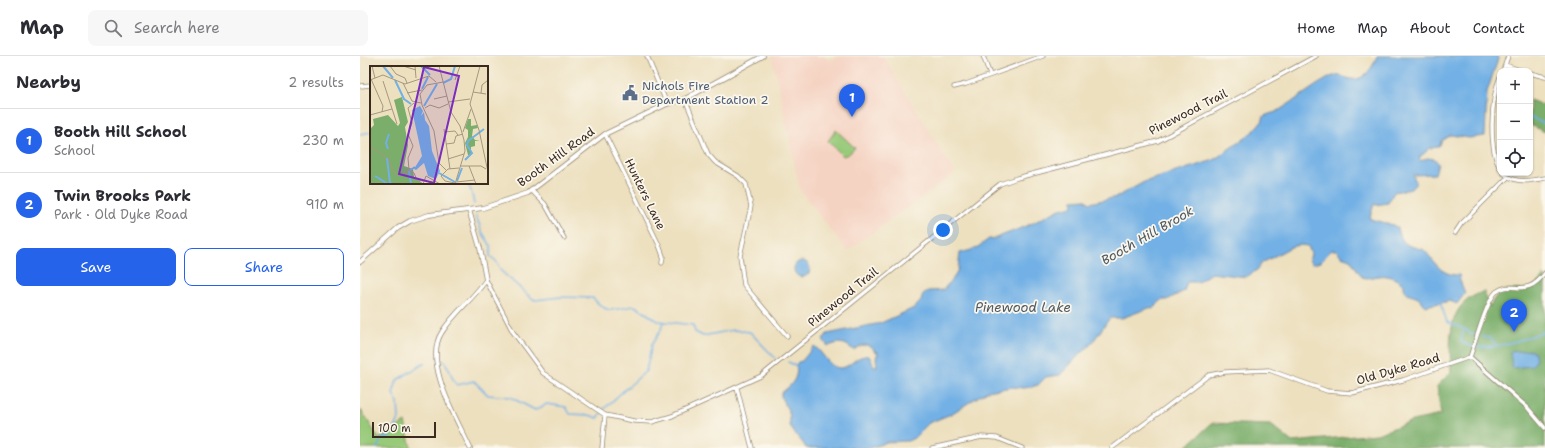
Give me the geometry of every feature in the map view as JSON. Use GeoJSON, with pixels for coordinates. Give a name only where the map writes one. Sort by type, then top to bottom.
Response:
{"type":"FeatureCollection","features":[{"type":"Feature","properties":{"kind":"street"},"geometry":{"type":"LineString","coordinates":[[647,56],[667,104]]}},
{"type":"Feature","properties":{"kind":"street","name":"Booth Hill Road"},"geometry":{"type":"LineString","coordinates":[[360,262],[398,228],[410,221],[429,215],[483,208],[531,190],[605,134],[667,104],[685,99],[764,56]]}},
{"type":"Feature","properties":{"kind":"street"},"geometry":{"type":"LineString","coordinates":[[983,56],[990,75]]}},
{"type":"Feature","properties":{"kind":"street"},"geometry":{"type":"LineString","coordinates":[[954,87],[1043,56]]}},
{"type":"Feature","properties":{"kind":"street","name":"Pinewood Trail"},"geometry":{"type":"LineString","coordinates":[[469,210],[480,248],[486,280],[513,332],[543,373],[603,413],[634,421],[652,422],[672,416],[761,376],[1000,184],[1017,178],[1158,140],[1316,56]]}},
{"type":"Feature","properties":{"kind":"street"},"geometry":{"type":"LineString","coordinates":[[1504,68],[1508,56]]}},
{"type":"Feature","properties":{"kind":"street"},"geometry":{"type":"LineString","coordinates":[[1505,65],[1514,68]]}},
{"type":"Feature","properties":{"kind":"street"},"geometry":{"type":"LineString","coordinates":[[1533,74],[1545,76]]}},
{"type":"Feature","properties":{"kind":"street"},"geometry":{"type":"LineString","coordinates":[[360,86],[370,85]]}},
{"type":"Feature","properties":{"kind":"street"},"geometry":{"type":"LineString","coordinates":[[1497,87],[1495,94],[1493,144],[1497,162]]}},
{"type":"Feature","properties":{"kind":"street"},"geometry":{"type":"LineString","coordinates":[[685,99],[708,154],[715,162],[738,176],[746,184],[751,206],[740,256],[744,285],[787,336]]}},
{"type":"Feature","properties":{"kind":"street","name":"Hunters Lane"},"geometry":{"type":"LineString","coordinates":[[605,134],[659,245],[663,256],[662,263]]}},
{"type":"Feature","properties":{"kind":"street"},"geometry":{"type":"LineString","coordinates":[[1455,233],[1461,224],[1508,178],[1519,181],[1545,178]]}},
{"type":"Feature","properties":{"kind":"street"},"geometry":{"type":"LineString","coordinates":[[531,190],[545,204],[564,238]]}},
{"type":"Feature","properties":{"kind":"street"},"geometry":{"type":"LineString","coordinates":[[1545,273],[1536,283],[1529,287],[1507,288],[1495,294],[1490,302],[1470,357],[1527,407],[1545,428]]}},
{"type":"Feature","properties":{"kind":"street"},"geometry":{"type":"LineString","coordinates":[[470,448],[440,381],[436,368],[436,354],[441,333],[486,280]]}},
{"type":"Feature","properties":{"kind":"street","name":"Old Dyke Road"},"geometry":{"type":"LineString","coordinates":[[1112,448],[1209,375],[1225,372],[1269,370],[1327,391],[1352,393],[1403,380],[1470,357]]}},
{"type":"Feature","properties":{"kind":"street"},"geometry":{"type":"LineString","coordinates":[[737,388],[752,448]]}},
{"type":"Feature","properties":{"kind":"street"},"geometry":{"type":"LineString","coordinates":[[602,448],[603,413]]}},
{"type":"Feature","properties":{"kind":"street"},"geometry":{"type":"LineString","coordinates":[[932,448],[982,437],[997,438],[1022,448]]}},
{"type":"Feature","properties":{"kind":"shaded area"},"geometry":{"type":"Polygon","coordinates":[[[772,56],[825,56],[828,61],[839,56],[883,56],[955,173],[847,251],[800,190],[772,56]]]}},
{"type":"Feature","properties":{"kind":"green space"},"geometry":{"type":"Polygon","coordinates":[[[1533,101],[1545,106],[1545,132],[1533,126],[1533,101]]]}},
{"type":"Feature","properties":{"kind":"green space"},"geometry":{"type":"Polygon","coordinates":[[[836,130],[855,148],[849,154],[843,156],[828,141],[836,130]]]}},
{"type":"Feature","properties":{"kind":"green space"},"geometry":{"type":"Polygon","coordinates":[[[1545,275],[1545,448],[1185,448],[1212,423],[1271,425],[1292,442],[1377,434],[1412,421],[1441,415],[1437,386],[1451,372],[1450,345],[1452,325],[1459,308],[1469,299],[1484,291],[1490,307],[1498,295],[1502,292],[1507,290],[1532,288],[1545,275]]]}},
{"type":"Feature","properties":{"kind":"green space"},"geometry":{"type":"Polygon","coordinates":[[[361,410],[379,439],[405,422],[411,448],[360,448],[361,410]]]}},
{"type":"Feature","properties":{"kind":"water","name":"Pinewood Lake"},"geometry":{"type":"Polygon","coordinates":[[[1377,56],[1499,56],[1487,92],[1485,136],[1469,138],[1451,135],[1442,140],[1439,147],[1430,148],[1419,158],[1421,161],[1427,158],[1435,159],[1438,164],[1435,174],[1413,175],[1416,183],[1411,189],[1394,192],[1388,203],[1374,204],[1370,217],[1370,219],[1393,225],[1398,228],[1401,238],[1406,244],[1423,249],[1442,270],[1461,277],[1459,278],[1465,293],[1457,304],[1450,301],[1425,306],[1418,298],[1405,292],[1404,285],[1392,278],[1385,276],[1368,278],[1362,277],[1350,259],[1341,256],[1337,250],[1331,250],[1321,262],[1313,264],[1309,261],[1311,254],[1308,246],[1299,245],[1291,247],[1262,263],[1257,270],[1246,277],[1211,273],[1198,282],[1187,282],[1184,291],[1167,300],[1162,300],[1153,309],[1149,308],[1122,318],[1110,318],[1085,351],[1081,353],[1060,375],[1046,377],[1038,385],[1031,387],[1012,387],[987,391],[951,414],[929,423],[914,438],[908,441],[887,442],[870,448],[806,448],[793,431],[790,425],[790,414],[781,393],[788,388],[795,378],[797,370],[796,365],[798,362],[802,361],[814,346],[829,363],[836,367],[840,368],[847,366],[864,356],[869,356],[874,366],[877,366],[876,358],[878,352],[874,351],[873,348],[863,345],[854,350],[845,344],[838,343],[828,346],[823,340],[827,334],[881,323],[914,308],[921,301],[923,294],[928,291],[943,290],[955,276],[958,269],[960,253],[975,249],[989,239],[996,238],[1031,224],[1060,209],[1073,206],[1073,200],[1085,199],[1090,203],[1117,197],[1144,182],[1214,160],[1255,130],[1262,122],[1264,116],[1278,111],[1330,77],[1338,76],[1353,79],[1360,78],[1369,71],[1377,56]]]}},
{"type":"Feature","properties":{"kind":"water"},"geometry":{"type":"Polygon","coordinates":[[[799,261],[805,261],[810,266],[808,275],[805,277],[799,277],[794,272],[794,266],[799,261]]]}},
{"type":"Feature","properties":{"kind":"water"},"geometry":{"type":"Polygon","coordinates":[[[1531,350],[1535,353],[1536,361],[1532,366],[1512,368],[1510,352],[1531,350]]]}},
{"type":"Feature","properties":{"kind":"waterway","name":"Booth Hill Brook"},"geometry":{"type":"LineString","coordinates":[[1533,118],[1545,124]]}},
{"type":"Feature","properties":{"kind":"waterway"},"geometry":{"type":"LineString","coordinates":[[360,134],[370,132]]}},
{"type":"Feature","properties":{"kind":"waterway"},"geometry":{"type":"LineString","coordinates":[[468,184],[471,190],[474,204]]}},
{"type":"Feature","properties":{"kind":"waterway"},"geometry":{"type":"LineString","coordinates":[[476,216],[482,232],[491,246],[490,256],[496,261],[501,271],[535,300],[561,297],[593,298],[604,308],[612,310],[635,306],[658,321],[693,325],[695,332],[703,336],[733,330],[750,332],[775,358]]}},
{"type":"Feature","properties":{"kind":"waterway"},"geometry":{"type":"LineString","coordinates":[[1440,302],[1447,322],[1464,329],[1461,342],[1470,346],[1480,347],[1503,344],[1545,331]]}},
{"type":"Feature","properties":{"kind":"waterway"},"geometry":{"type":"LineString","coordinates":[[438,359],[448,366],[454,382],[457,385],[474,381],[488,395],[510,397],[535,410],[547,404],[566,407],[570,414],[589,415],[598,418],[604,409],[646,371],[652,344],[661,330],[663,321]]}},
{"type":"Feature","properties":{"kind":"waterway"},"geometry":{"type":"LineString","coordinates":[[1464,329],[1475,335]]}},
{"type":"Feature","properties":{"kind":"waterway"},"geometry":{"type":"LineString","coordinates":[[1483,337],[1490,338],[1496,345]]}},
{"type":"Feature","properties":{"kind":"waterway"},"geometry":{"type":"LineString","coordinates":[[788,362],[797,366]]}},
{"type":"Feature","properties":{"kind":"waterway"},"geometry":{"type":"LineString","coordinates":[[377,448],[382,438],[389,437],[393,432],[399,419],[398,403],[393,394],[397,380],[425,363]]}},
{"type":"Feature","properties":{"kind":"place","name":"Nichols Fire Department Station 2"},"geometry":{"type":"Point","coordinates":[630,93]}},
{"type":"Feature","properties":{"kind":"place","name":"Booth Hill School"},"geometry":{"type":"Point","coordinates":[852,117]}},
{"type":"Feature","properties":{"kind":"place","name":"Twin Brooks Park"},"geometry":{"type":"Point","coordinates":[1514,332]}}]}
